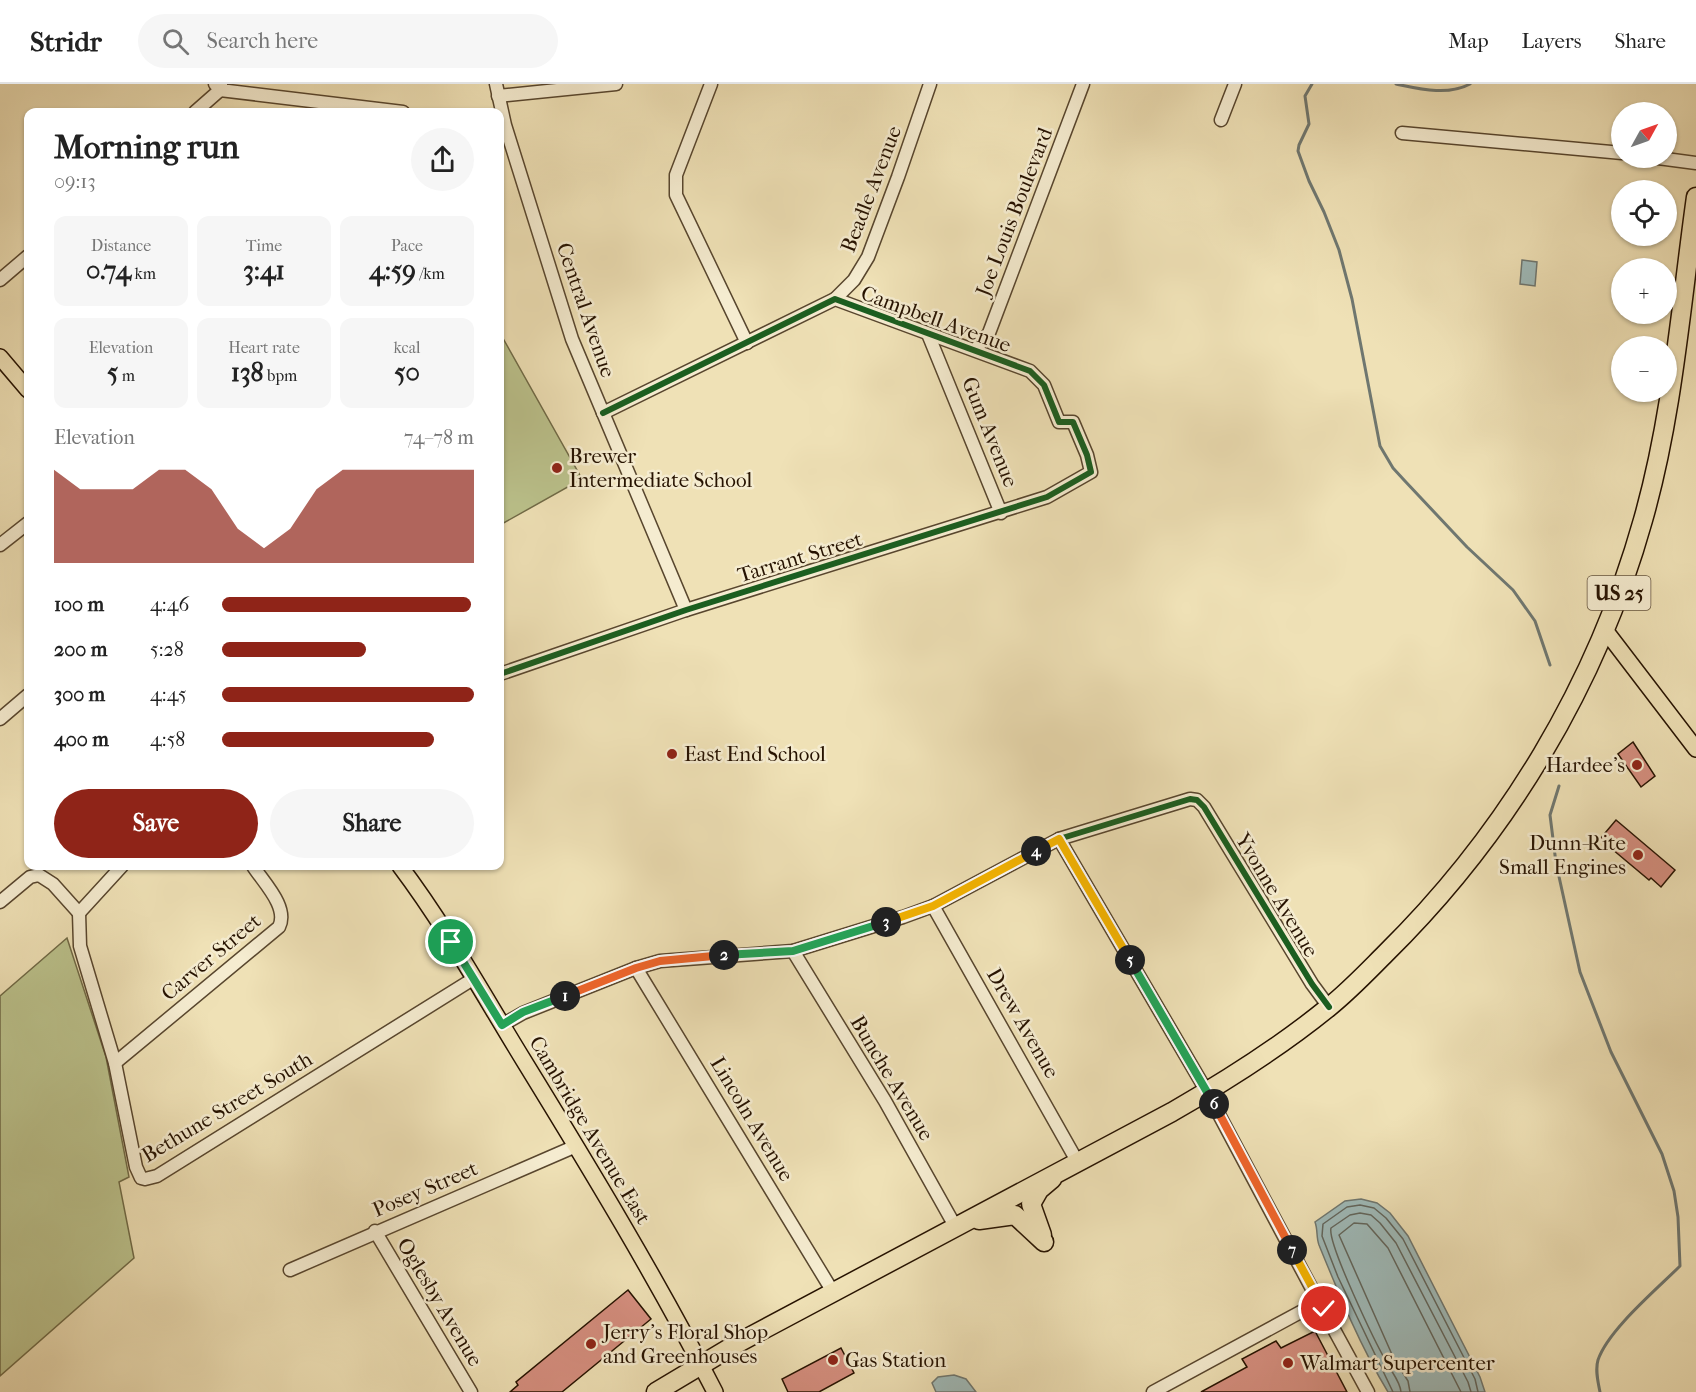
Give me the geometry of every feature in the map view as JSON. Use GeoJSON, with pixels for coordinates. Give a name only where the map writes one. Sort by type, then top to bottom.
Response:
{"type":"FeatureCollection","features":[{"type":"Feature","properties":{"kind":"highway","name":"US 25"},"geometry":{"type":"LineString","coordinates":[[656,1392],[701,1364],[833,1292],[1207,1092],[1265,1054],[1329,1007],[1402,938],[1448,888],[1522,788],[1552,739],[1605,630],[1626,574],[1656,471],[1696,197]]}},
{"type":"Feature","properties":{"kind":"highway"},"geometry":{"type":"LineString","coordinates":[[957,1225],[999,1215],[1015,1215],[1044,1242],[1031,1204],[1039,1190],[1074,1162]]}},
{"type":"Feature","properties":{"kind":"main road"},"geometry":{"type":"LineString","coordinates":[[0,357],[24,385]]}},
{"type":"Feature","properties":{"kind":"main road"},"geometry":{"type":"LineString","coordinates":[[1605,630],[1696,749]]}},
{"type":"Feature","properties":{"kind":"main road","name":"Cambridge Avenue East"},"geometry":{"type":"LineString","coordinates":[[403,870],[442,927],[647,1264],[715,1392]]}},
{"type":"Feature","properties":{"kind":"street"},"geometry":{"type":"LineString","coordinates":[[497,90],[616,84]]}},
{"type":"Feature","properties":{"kind":"street"},"geometry":{"type":"LineString","coordinates":[[711,84],[676,175],[676,195],[747,343]]}},
{"type":"Feature","properties":{"kind":"street","name":"Beadle Avenue"},"geometry":{"type":"LineString","coordinates":[[835,299],[854,280],[868,257],[930,84]]}},
{"type":"Feature","properties":{"kind":"street","name":"Joe Louis Boulevard"},"geometry":{"type":"LineString","coordinates":[[975,350],[989,333],[1083,84]]}},
{"type":"Feature","properties":{"kind":"street"},"geometry":{"type":"LineString","coordinates":[[1221,120],[1235,84]]}},
{"type":"Feature","properties":{"kind":"street"},"geometry":{"type":"LineString","coordinates":[[199,108],[218,86],[375,108]]}},
{"type":"Feature","properties":{"kind":"street","name":"Central Avenue"},"geometry":{"type":"LineString","coordinates":[[497,90],[500,108]]}},
{"type":"Feature","properties":{"kind":"street","name":"Central Avenue"},"geometry":{"type":"LineString","coordinates":[[504,131],[572,339],[686,610]]}},
{"type":"Feature","properties":{"kind":"street"},"geometry":{"type":"LineString","coordinates":[[1402,133],[1611,152]]}},
{"type":"Feature","properties":{"kind":"street"},"geometry":{"type":"LineString","coordinates":[[1677,160],[1696,163]]}},
{"type":"Feature","properties":{"kind":"street"},"geometry":{"type":"LineString","coordinates":[[0,280],[24,259]]}},
{"type":"Feature","properties":{"kind":"street","name":"Campbell Avenue"},"geometry":{"type":"LineString","coordinates":[[603,413],[835,299],[1023,367],[1036,375],[1044,385],[1059,422],[1073,422],[1088,455]]}},
{"type":"Feature","properties":{"kind":"street","name":"Gum Avenue"},"geometry":{"type":"LineString","coordinates":[[928,333],[1001,513]]}},
{"type":"Feature","properties":{"kind":"street","name":"Tarrant Street"},"geometry":{"type":"LineString","coordinates":[[504,673],[686,610],[1047,497],[1091,472],[1088,455]]}},
{"type":"Feature","properties":{"kind":"street"},"geometry":{"type":"LineString","coordinates":[[0,545],[24,526]]}},
{"type":"Feature","properties":{"kind":"street"},"geometry":{"type":"LineString","coordinates":[[0,719],[24,698]]}},
{"type":"Feature","properties":{"kind":"street","name":"Yvonne Avenue"},"geometry":{"type":"LineString","coordinates":[[1059,839],[1184,800],[1197,800],[1204,807],[1306,976],[1329,1007]]}},
{"type":"Feature","properties":{"kind":"street"},"geometry":{"type":"LineString","coordinates":[[502,1025],[523,1012],[636,968],[681,958],[793,951],[933,906],[1059,839],[1207,1092],[1368,1392]]}},
{"type":"Feature","properties":{"kind":"street"},"geometry":{"type":"LineString","coordinates":[[0,902],[30,877],[39,875],[52,884],[79,913],[118,870]]}},
{"type":"Feature","properties":{"kind":"street","name":"Carver Street"},"geometry":{"type":"LineString","coordinates":[[116,1063],[279,927],[281,910],[256,870]]}},
{"type":"Feature","properties":{"kind":"street","name":"Drew Avenue"},"geometry":{"type":"LineString","coordinates":[[933,906],[1074,1162]]}},
{"type":"Feature","properties":{"kind":"street","name":"Bethune Street South"},"geometry":{"type":"LineString","coordinates":[[79,913],[80,946],[116,1063],[136,1167],[141,1178],[151,1179],[473,979]]}},
{"type":"Feature","properties":{"kind":"street","name":"Bunche Avenue"},"geometry":{"type":"LineString","coordinates":[[793,951],[885,1101],[957,1225]]}},
{"type":"Feature","properties":{"kind":"street","name":"Lincoln Avenue"},"geometry":{"type":"LineString","coordinates":[[636,968],[833,1292]]}},
{"type":"Feature","properties":{"kind":"street","name":"Posey Street"},"geometry":{"type":"LineString","coordinates":[[290,1270],[375,1231],[576,1146]]}},
{"type":"Feature","properties":{"kind":"street","name":"Oglesby Avenue"},"geometry":{"type":"LineString","coordinates":[[375,1231],[471,1392]]}},
{"type":"Feature","properties":{"kind":"street"},"geometry":{"type":"LineString","coordinates":[[1153,1392],[1319,1302]]}},
{"type":"Feature","properties":{"kind":"green space"},"geometry":{"type":"Polygon","coordinates":[[[504,340],[582,479],[504,523],[504,340]]]}},
{"type":"Feature","properties":{"kind":"green space"},"geometry":{"type":"Polygon","coordinates":[[[67,938],[106,1057],[129,1177],[119,1182],[134,1258],[0,1376],[0,996],[67,938]]]}},
{"type":"Feature","properties":{"kind":"water"},"geometry":{"type":"Polygon","coordinates":[[[1522,260],[1537,262],[1535,286],[1520,284],[1522,260]]]}},
{"type":"Feature","properties":{"kind":"water"},"geometry":{"type":"Polygon","coordinates":[[[1361,1199],[1377,1203],[1390,1213],[1408,1236],[1480,1377],[1485,1392],[1388,1392],[1368,1357],[1342,1301],[1319,1245],[1315,1222],[1345,1201],[1361,1199]]]}},
{"type":"Feature","properties":{"kind":"water"},"geometry":{"type":"Polygon","coordinates":[[[954,1375],[966,1379],[976,1392],[936,1392],[932,1383],[938,1377],[954,1375]]]}},
{"type":"Feature","properties":{"kind":"building","name":"Hardee's"},"geometry":{"type":"Polygon","coordinates":[[[1633,742],[1655,776],[1641,787],[1618,754],[1633,742]]]}},
{"type":"Feature","properties":{"kind":"building","name":"Dunn-Rite Small Engines"},"geometry":{"type":"Polygon","coordinates":[[[1616,820],[1675,870],[1661,887],[1651,878],[1649,880],[1600,839],[1616,820]]]}},
{"type":"Feature","properties":{"kind":"building","name":"Jerry's Floral Shop and Greenhouses"},"geometry":{"type":"Polygon","coordinates":[[[628,1290],[651,1319],[562,1392],[510,1392],[518,1385],[516,1382],[628,1290]]]}},
{"type":"Feature","properties":{"kind":"building","name":"Walmart Supercenter"},"geometry":{"type":"Polygon","coordinates":[[[1315,1331],[1347,1392],[1201,1392],[1247,1367],[1242,1359],[1276,1341],[1281,1348],[1315,1331]]]}},
{"type":"Feature","properties":{"kind":"building","name":"Gas Station"},"geometry":{"type":"Polygon","coordinates":[[[841,1348],[854,1373],[819,1392],[788,1392],[782,1379],[841,1348]]]}},
{"type":"Feature","properties":{"kind":"waterway"},"geometry":{"type":"LineString","coordinates":[[1312,84],[1305,96],[1309,124],[1298,151],[1339,250],[1352,299],[1380,446],[1393,468],[1404,480],[1467,547],[1513,590],[1535,621],[1550,665]]}},
{"type":"Feature","properties":{"kind":"waterway"},"geometry":{"type":"LineString","coordinates":[[1396,84],[1443,91],[1470,84]]}},
{"type":"Feature","properties":{"kind":"waterway"},"geometry":{"type":"LineString","coordinates":[[1559,786],[1550,815],[1556,863],[1580,972],[1611,1052],[1662,1154],[1674,1191],[1678,1217],[1680,1266],[1634,1310],[1603,1348],[1597,1368],[1600,1392]]}},
{"type":"Feature","properties":{"kind":"cycle path"},"geometry":{"type":"LineString","coordinates":[[504,673],[686,610],[1047,497],[1091,472],[1087,455],[1073,422],[1059,422],[1044,385],[1030,371],[835,299],[603,413]]}},
{"type":"Feature","properties":{"kind":"cycle path"},"geometry":{"type":"LineString","coordinates":[[502,1025],[523,1013],[636,968],[660,961],[793,951],[903,917],[933,906],[1059,839],[1190,799],[1197,800],[1204,807],[1312,984],[1329,1007]]}},
{"type":"Feature","properties":{"kind":"place","name":"Brewer Intermediate School"},"geometry":{"type":"Point","coordinates":[557,468]}},
{"type":"Feature","properties":{"kind":"place","name":"East End School"},"geometry":{"type":"Point","coordinates":[672,754]}},
{"type":"Feature","properties":{"kind":"place","name":"Hardee's"},"geometry":{"type":"Point","coordinates":[1637,765]}},
{"type":"Feature","properties":{"kind":"place","name":"Dunn-Rite Small Engines"},"geometry":{"type":"Point","coordinates":[1638,855]}},
{"type":"Feature","properties":{"kind":"place","name":"Jerry's Floral Shop and Greenhouses"},"geometry":{"type":"Point","coordinates":[591,1344]}},
{"type":"Feature","properties":{"kind":"place","name":"Gas Station"},"geometry":{"type":"Point","coordinates":[833,1360]}},
{"type":"Feature","properties":{"kind":"place","name":"Walmart Supercenter"},"geometry":{"type":"Point","coordinates":[1288,1363]}},
{"type":"Feature","properties":{"kind":"route"},"geometry":{"type":"LineString","coordinates":[[451,942],[502,1025],[523,1012],[636,968],[660,961],[793,951],[903,917],[933,906],[1059,839],[1207,1092],[1324,1309]]}}]}
